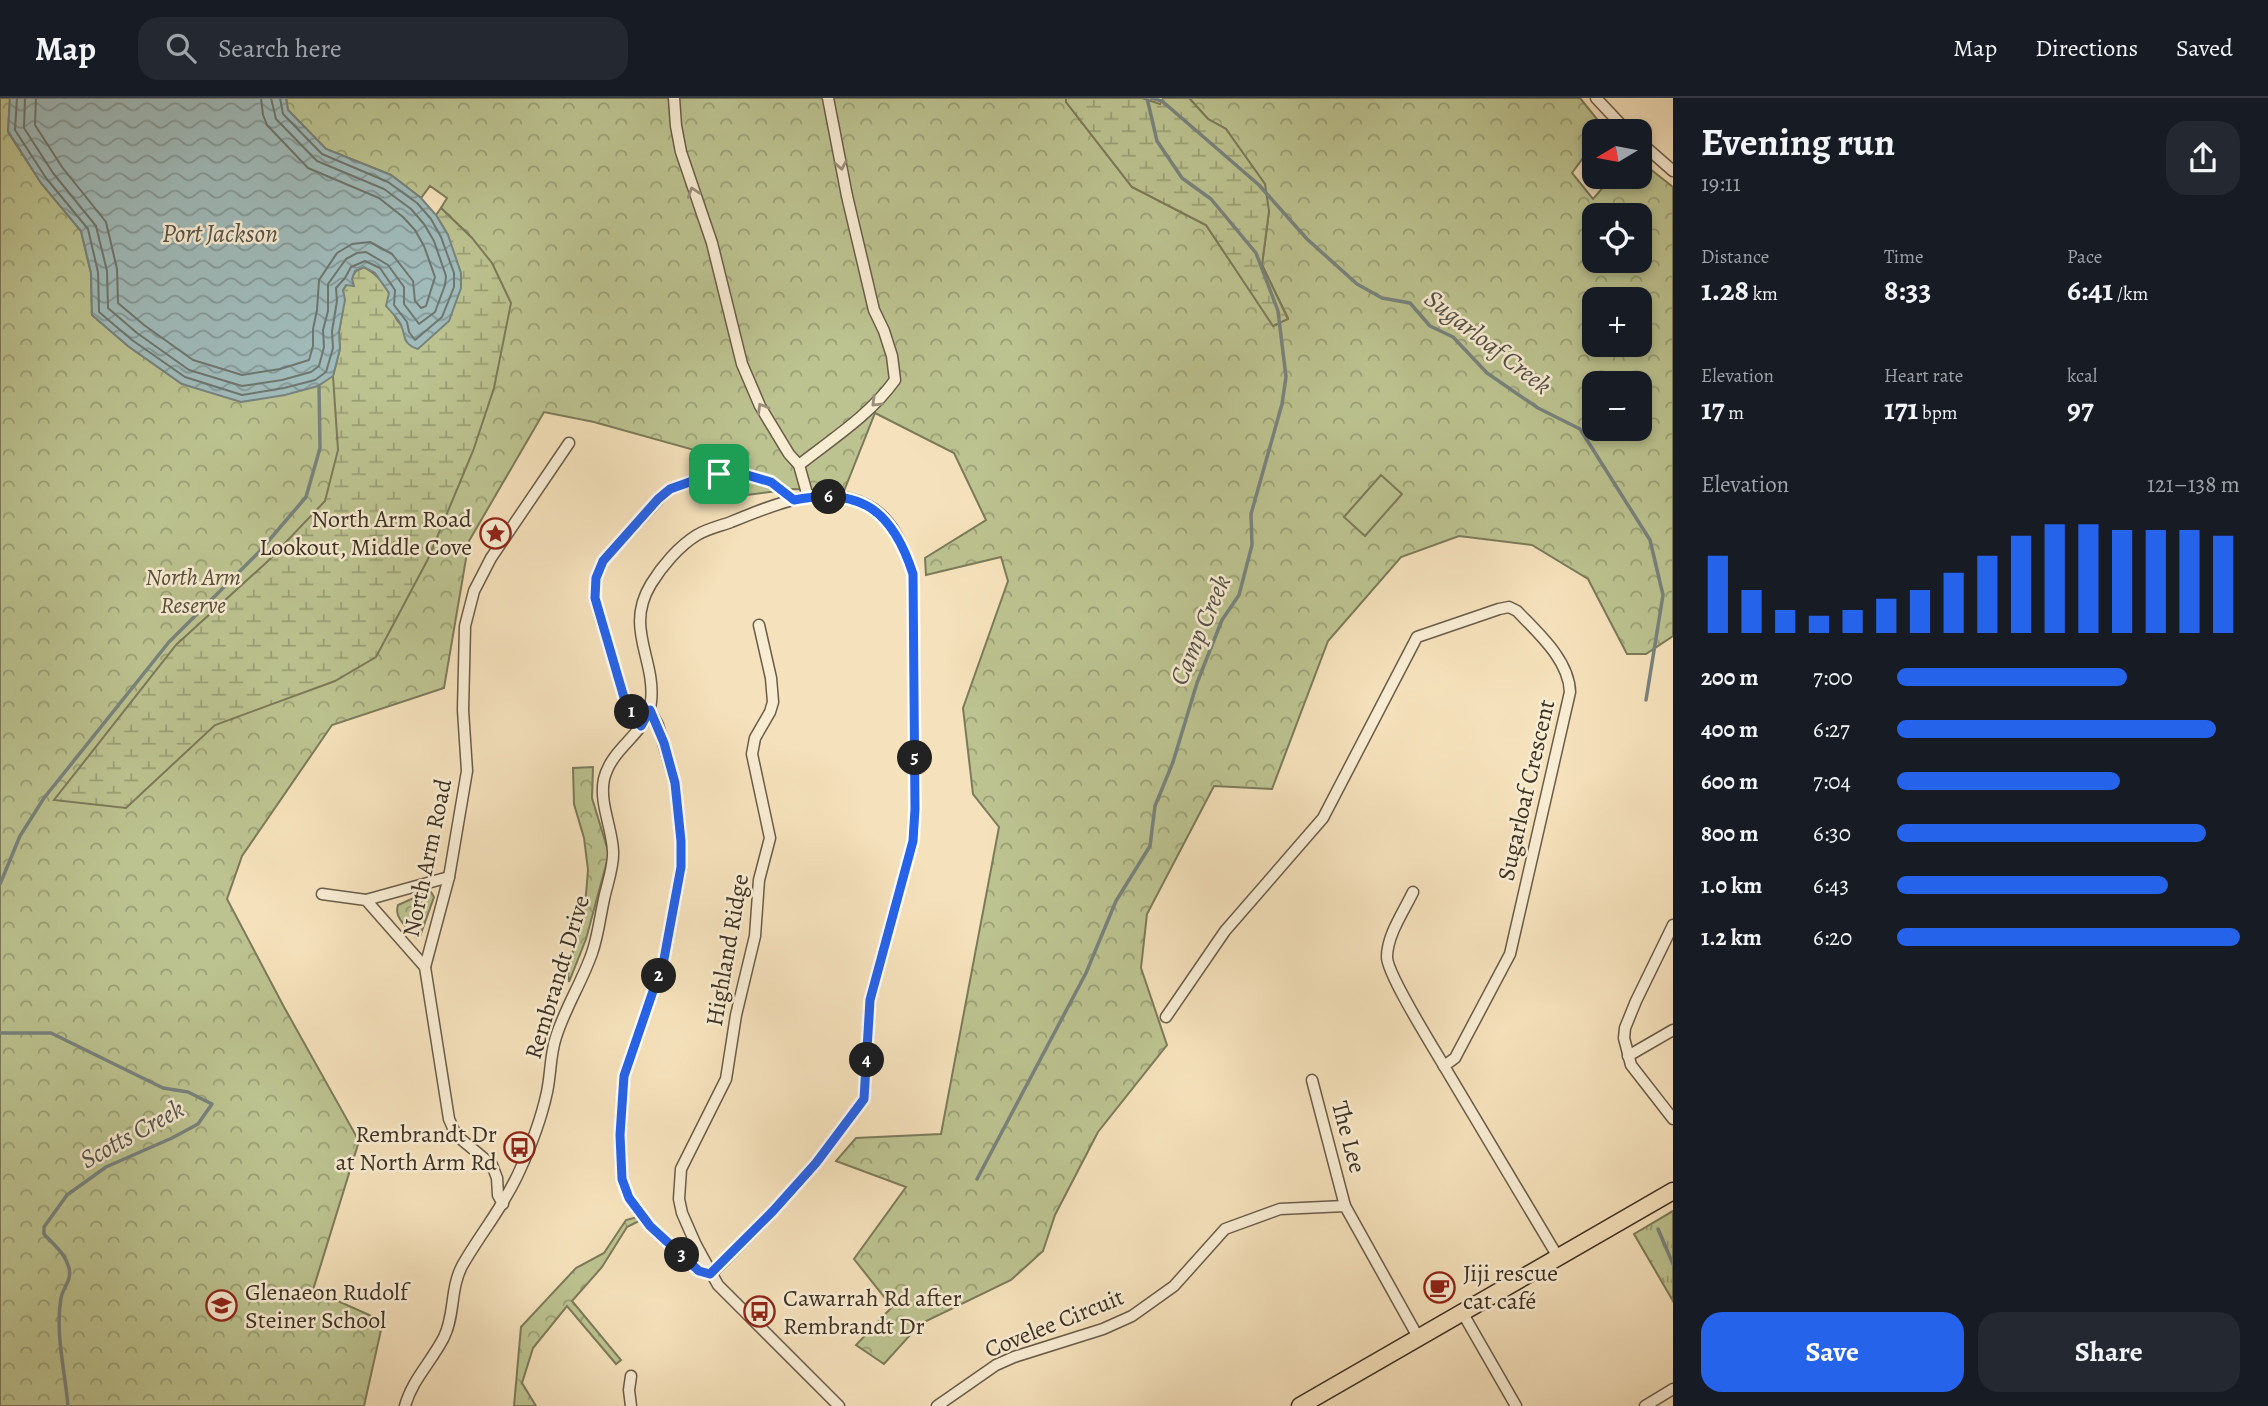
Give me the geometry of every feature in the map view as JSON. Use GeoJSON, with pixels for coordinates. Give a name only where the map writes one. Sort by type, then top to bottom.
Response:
{"type":"FeatureCollection","features":[{"type":"Feature","properties":{"kind":"main road"},"geometry":{"type":"LineString","coordinates":[[1300,1406],[1673,1191]]}},
{"type":"Feature","properties":{"kind":"street"},"geometry":{"type":"LineString","coordinates":[[674,98],[681,152],[693,194],[712,243],[742,364],[760,406],[789,454],[799,465],[808,497]]}},
{"type":"Feature","properties":{"kind":"street"},"geometry":{"type":"LineString","coordinates":[[799,465],[864,413],[883,396],[895,380],[892,356],[884,331],[873,310],[828,98]]}},
{"type":"Feature","properties":{"kind":"street"},"geometry":{"type":"LineString","coordinates":[[1596,98],[1616,119]]}},
{"type":"Feature","properties":{"kind":"street"},"geometry":{"type":"LineString","coordinates":[[1652,153],[1673,171]]}},
{"type":"Feature","properties":{"kind":"street","name":"North Arm Road"},"geometry":{"type":"LineString","coordinates":[[503,1204],[498,1195],[492,1165],[456,1135],[449,1119],[425,967],[449,877],[467,771],[462,652],[471,603],[491,558],[569,443]]}},
{"type":"Feature","properties":{"kind":"street"},"geometry":{"type":"LineString","coordinates":[[641,726],[625,701],[595,598],[596,578],[603,561],[658,499],[670,489],[698,479],[733,471],[771,482],[794,500]]}},
{"type":"Feature","properties":{"kind":"street"},"geometry":{"type":"LineString","coordinates":[[710,1274],[807,1173],[864,1099],[870,1000],[913,841],[913,574],[889,522],[867,505],[838,497],[794,500],[698,535],[683,546],[652,582],[639,612],[639,626],[652,693],[650,710],[662,734],[675,783],[681,867],[664,959],[624,1076],[620,1135],[622,1179],[629,1198],[650,1226],[699,1271],[710,1274],[839,1406]]}},
{"type":"Feature","properties":{"kind":"street","name":"Sugarloaf Crescent"},"geometry":{"type":"LineString","coordinates":[[1166,1017],[1225,931],[1323,818],[1417,637],[1422,633],[1509,607],[1517,611],[1565,668],[1570,692],[1510,954],[1455,1058],[1444,1066]]}},
{"type":"Feature","properties":{"kind":"street","name":"Highland Ridge"},"geometry":{"type":"LineString","coordinates":[[710,1274],[682,1213],[679,1184],[687,1157],[726,1079],[736,1015],[755,936],[759,880],[770,838],[752,754],[755,738],[773,702],[771,678],[759,625]]}},
{"type":"Feature","properties":{"kind":"street","name":"Rembrandt Drive"},"geometry":{"type":"LineString","coordinates":[[405,1406],[408,1395],[444,1338],[461,1268],[503,1204],[535,1136],[548,1090],[556,1035],[592,953],[613,853],[603,782],[618,749],[641,726],[650,710]]}},
{"type":"Feature","properties":{"kind":"street"},"geometry":{"type":"LineString","coordinates":[[322,894],[366,900],[449,877]]}},
{"type":"Feature","properties":{"kind":"street"},"geometry":{"type":"LineString","coordinates":[[1413,892],[1394,931],[1387,958],[1389,967],[1444,1066],[1558,1257]]}},
{"type":"Feature","properties":{"kind":"street"},"geometry":{"type":"LineString","coordinates":[[366,900],[425,967]]}},
{"type":"Feature","properties":{"kind":"street"},"geometry":{"type":"LineString","coordinates":[[1673,925],[1625,1028],[1628,1056],[1636,1074],[1673,1119]]}},
{"type":"Feature","properties":{"kind":"street"},"geometry":{"type":"LineString","coordinates":[[1628,1056],[1673,1030]]}},
{"type":"Feature","properties":{"kind":"street","name":"The Lee"},"geometry":{"type":"LineString","coordinates":[[1312,1080],[1345,1206]]}},
{"type":"Feature","properties":{"kind":"street"},"geometry":{"type":"LineString","coordinates":[[1345,1206],[1418,1337]]}},
{"type":"Feature","properties":{"kind":"street","name":"Covelee Circuit"},"geometry":{"type":"LineString","coordinates":[[937,1406],[1014,1357],[1103,1329],[1132,1316],[1174,1286],[1225,1229],[1280,1209],[1345,1206]]}},
{"type":"Feature","properties":{"kind":"street"},"geometry":{"type":"LineString","coordinates":[[1462,1312],[1516,1406]]}},
{"type":"Feature","properties":{"kind":"street"},"geometry":{"type":"LineString","coordinates":[[631,1376],[631,1406]]}},
{"type":"Feature","properties":{"kind":"street"},"geometry":{"type":"LineString","coordinates":[[1645,1406],[1673,1389]]}},
{"type":"Feature","properties":{"kind":"green space","name":"North Arm Reserve"},"geometry":{"type":"Polygon","coordinates":[[[0,98],[10,98],[8,132],[41,183],[81,231],[91,273],[92,315],[128,346],[182,384],[472,238],[441,208],[447,198],[430,186],[421,198],[391,175],[326,149],[288,110],[286,98],[1066,98],[1066,102],[1132,187],[1206,225],[1274,326],[1288,318],[1262,265],[1269,211],[1226,129],[1208,119],[1189,98],[1580,98],[1597,119],[1582,119],[1582,159],[1572,173],[1582,189],[1593,199],[1602,189],[1652,189],[1652,170],[1673,187],[1673,636],[1646,654],[1627,654],[1588,579],[1532,545],[1459,536],[1401,557],[1328,641],[1272,789],[1214,786],[1147,914],[1141,968],[1167,1045],[1098,1132],[1055,1215],[1043,1251],[1011,1280],[920,1324],[884,1364],[856,1345],[892,1307],[854,1259],[906,1187],[836,1161],[856,1138],[941,1134],[999,827],[973,794],[963,708],[1008,581],[1001,557],[926,575],[925,558],[986,520],[954,453],[875,413],[844,491],[793,489],[732,497],[698,451],[594,422],[544,412],[469,541],[444,688],[332,725],[242,856],[227,899],[359,1141],[313,1290],[383,1321],[364,1406],[0,1406],[0,98]]]}},
{"type":"Feature","properties":{"kind":"green space"},"geometry":{"type":"Polygon","coordinates":[[[1066,98],[1142,98],[1160,104],[1163,98],[1189,98],[1208,119],[1226,129],[1265,184],[1269,211],[1262,265],[1288,319],[1273,326],[1206,225],[1132,187],[1066,102],[1066,98]]]}},
{"type":"Feature","properties":{"kind":"green space"},"geometry":{"type":"Polygon","coordinates":[[[441,208],[472,238],[492,263],[511,303],[494,388],[473,451],[428,559],[376,657],[335,681],[215,725],[126,808],[54,800],[176,645],[268,561],[325,501],[338,450],[333,376],[340,349],[343,290],[356,271],[364,267],[384,285],[391,298],[395,317],[402,326],[448,235],[436,215],[441,208]]]}},
{"type":"Feature","properties":{"kind":"green space"},"geometry":{"type":"Polygon","coordinates":[[[1381,475],[1402,494],[1365,536],[1344,517],[1381,475]]]}},
{"type":"Feature","properties":{"kind":"green space"},"geometry":{"type":"Polygon","coordinates":[[[593,767],[592,798],[609,854],[586,939],[569,982],[568,972],[586,894],[588,870],[584,838],[574,804],[573,768],[593,767]]]}},
{"type":"Feature","properties":{"kind":"green space"},"geometry":{"type":"Polygon","coordinates":[[[431,892],[434,897],[417,938],[400,919],[398,905],[431,892]]]}},
{"type":"Feature","properties":{"kind":"green space"},"geometry":{"type":"Polygon","coordinates":[[[1673,1211],[1673,1301],[1634,1234],[1673,1211]]]}},
{"type":"Feature","properties":{"kind":"green space"},"geometry":{"type":"Polygon","coordinates":[[[637,1217],[641,1220],[627,1227],[602,1267],[572,1301],[621,1360],[616,1364],[567,1306],[533,1348],[522,1383],[536,1406],[514,1406],[521,1327],[576,1268],[604,1253],[626,1220],[637,1217]]]}},
{"type":"Feature","properties":{"kind":"water","name":"Port Jackson"},"geometry":{"type":"Polygon","coordinates":[[[10,98],[286,98],[288,110],[326,149],[391,175],[421,198],[436,215],[448,235],[461,273],[461,288],[449,321],[418,349],[413,347],[407,342],[398,320],[386,306],[389,293],[375,273],[364,267],[355,271],[352,279],[354,286],[346,285],[343,290],[345,300],[339,332],[340,349],[333,376],[318,386],[241,402],[182,384],[128,346],[92,315],[91,273],[81,231],[41,183],[8,131],[10,98]]]}},
{"type":"Feature","properties":{"kind":"waterway","name":"Camp Creek"},"geometry":{"type":"LineString","coordinates":[[977,1179],[1086,973],[1116,901],[1150,846],[1155,806],[1173,762],[1197,683],[1222,620],[1239,595],[1252,545],[1251,514],[1282,404],[1286,377],[1278,311],[1256,253],[1211,199],[1182,178],[1157,141],[1147,98]]}},
{"type":"Feature","properties":{"kind":"waterway","name":"Sugarloaf Creek"},"geometry":{"type":"LineString","coordinates":[[1151,98],[1162,101],[1259,185],[1307,239],[1357,284],[1382,298],[1410,303],[1430,326],[1453,337],[1487,373],[1538,408],[1580,429],[1650,540],[1663,595],[1646,700]]}},
{"type":"Feature","properties":{"kind":"waterway","name":"Scotts Creek"},"geometry":{"type":"LineString","coordinates":[[0,884],[20,836],[44,798],[169,642],[259,552],[306,497],[320,448],[319,386]]}},
{"type":"Feature","properties":{"kind":"waterway","name":"Scotts Creek"},"geometry":{"type":"LineString","coordinates":[[0,1033],[51,1033],[163,1088],[188,1092],[212,1104],[198,1124],[106,1167],[67,1195],[44,1227],[44,1234],[62,1254],[69,1268],[59,1311],[68,1406]]}},
{"type":"Feature","properties":{"kind":"waterway","name":"Sugarloaf Creek"},"geometry":{"type":"LineString","coordinates":[[1658,1229],[1673,1264]]}},
{"type":"Feature","properties":{"kind":"place","name":"North Arm Road Lookout, Middle Cove"},"geometry":{"type":"Point","coordinates":[495,533]}},
{"type":"Feature","properties":{"kind":"place","name":"Rembrandt Dr at North Arm Rd"},"geometry":{"type":"Point","coordinates":[520,1148]}},
{"type":"Feature","properties":{"kind":"place","name":"Jiji rescue cat café"},"geometry":{"type":"Point","coordinates":[1440,1287]}},
{"type":"Feature","properties":{"kind":"place","name":"Glenaeon Rudolf Steiner School"},"geometry":{"type":"Point","coordinates":[222,1306]}},
{"type":"Feature","properties":{"kind":"place","name":"Cawarrah Rd after Rembrandt Dr"},"geometry":{"type":"Point","coordinates":[760,1312]}},
{"type":"Feature","properties":{"kind":"route"},"geometry":{"type":"LineString","coordinates":[[733,471],[771,482],[794,500],[838,497],[867,505],[889,522],[913,574],[915,809],[913,841],[870,1000],[864,1099],[816,1163],[710,1274],[699,1271],[650,1226],[624,1190],[622,1179],[621,1093],[627,1062],[648,1012],[664,959],[681,867],[681,841],[675,783],[658,725],[650,710],[641,726],[625,701],[595,598],[596,578],[603,561],[658,499],[670,489],[719,474],[733,471]]}}]}
